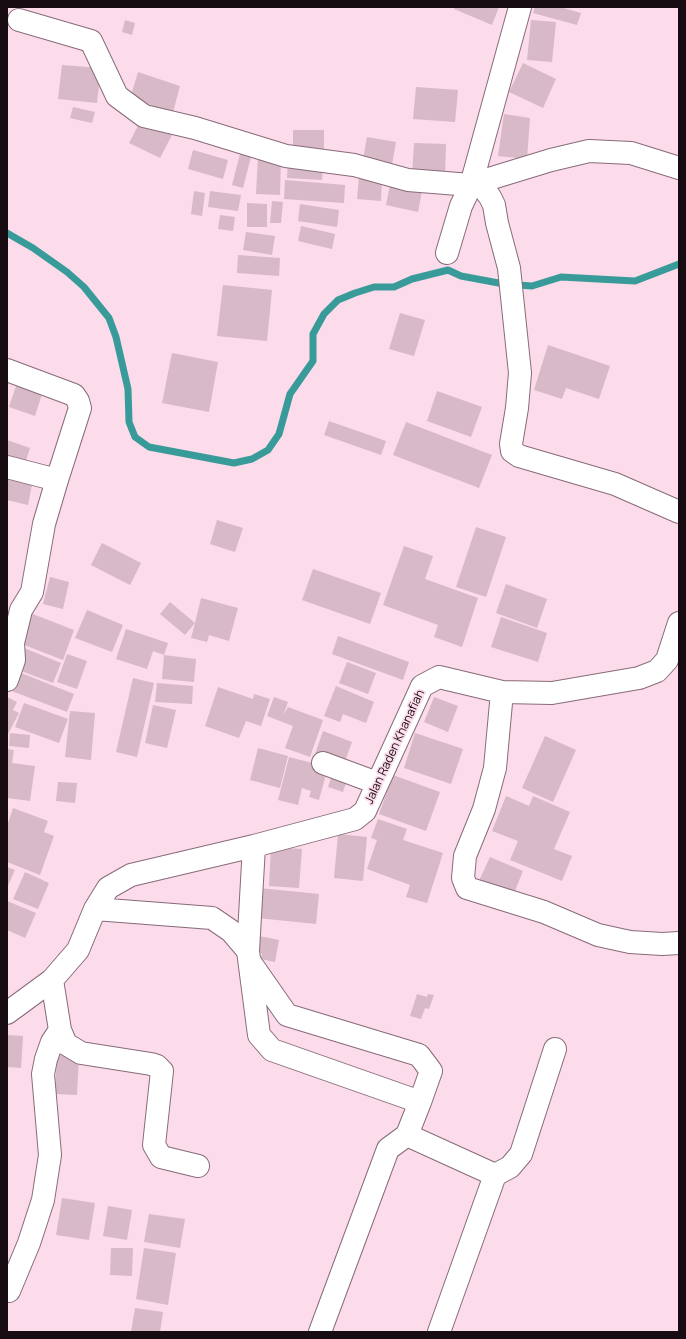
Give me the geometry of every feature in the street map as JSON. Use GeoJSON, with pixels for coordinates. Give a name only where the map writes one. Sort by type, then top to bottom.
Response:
{"type":"FeatureCollection","features":[{"type":"Feature","properties":{"kind":"street"},"geometry":{"type":"LineString","coordinates":[[448,253],[461,206],[475,184],[520,7]]}},
{"type":"Feature","properties":{"kind":"street"},"geometry":{"type":"LineString","coordinates":[[19,20],[90,41],[117,96],[144,116],[195,128],[286,156],[354,165],[408,180],[475,184],[551,160],[589,151],[631,153],[679,168]]}},
{"type":"Feature","properties":{"kind":"street"},"geometry":{"type":"LineString","coordinates":[[475,184],[490,197],[494,206],[509,268],[520,373],[517,408],[511,444],[512,451],[519,456],[615,484],[679,512]]}},
{"type":"Feature","properties":{"kind":"street"},"geometry":{"type":"LineString","coordinates":[[7,370],[74,395],[80,408],[57,480],[41,538],[32,592],[21,610],[12,643],[7,680]]}},
{"type":"Feature","properties":{"kind":"street"},"geometry":{"type":"LineString","coordinates":[[7,467],[57,480]]}},
{"type":"Feature","properties":{"kind":"street","name":"Jalan Raden Khanafiah"},"geometry":{"type":"LineString","coordinates":[[7,1013],[52,980],[78,950],[95,909],[108,888],[131,875],[254,846],[355,819],[366,811],[377,783],[422,686],[439,677],[502,692],[552,693],[639,678],[657,671],[667,660],[679,623]]}},
{"type":"Feature","properties":{"kind":"street"},"geometry":{"type":"LineString","coordinates":[[502,692],[495,768],[484,809],[465,856],[463,878],[467,888],[544,912],[598,935],[630,942],[662,944],[679,943]]}},
{"type":"Feature","properties":{"kind":"street"},"geometry":{"type":"LineString","coordinates":[[323,763],[377,783]]}},
{"type":"Feature","properties":{"kind":"street"},"geometry":{"type":"LineString","coordinates":[[254,846],[249,956],[259,1035],[272,1050],[420,1102]]}},
{"type":"Feature","properties":{"kind":"street"},"geometry":{"type":"LineString","coordinates":[[95,909],[212,918],[231,931],[287,1015],[420,1055],[431,1071],[407,1135],[388,1149],[320,1332]]}},
{"type":"Feature","properties":{"kind":"street"},"geometry":{"type":"LineString","coordinates":[[52,980],[60,1030],[66,1044],[82,1053],[151,1064],[157,1066],[162,1072],[154,1145],[161,1157],[198,1166]]}},
{"type":"Feature","properties":{"kind":"street"},"geometry":{"type":"LineString","coordinates":[[9,1291],[29,1243],[43,1200],[50,1155],[43,1074],[52,1042],[60,1030]]}},
{"type":"Feature","properties":{"kind":"street"},"geometry":{"type":"LineString","coordinates":[[439,1332],[495,1175],[510,1167],[522,1154],[555,1049]]}},
{"type":"Feature","properties":{"kind":"street"},"geometry":{"type":"LineString","coordinates":[[407,1135],[495,1175]]}},
{"type":"Feature","properties":{"kind":"building"},"geometry":{"type":"Polygon","coordinates":[[[455,7],[499,7],[492,25],[454,9],[455,7]]]}},
{"type":"Feature","properties":{"kind":"building"},"geometry":{"type":"Polygon","coordinates":[[[535,7],[560,7],[581,13],[577,25],[533,13],[535,7]]]}},
{"type":"Feature","properties":{"kind":"building"},"geometry":{"type":"Polygon","coordinates":[[[125,20],[135,23],[132,35],[122,32],[125,20]]]}},
{"type":"Feature","properties":{"kind":"building"},"geometry":{"type":"Polygon","coordinates":[[[531,20],[556,22],[552,62],[527,60],[531,20]]]}},
{"type":"Feature","properties":{"kind":"building"},"geometry":{"type":"Polygon","coordinates":[[[523,63],[556,79],[543,108],[509,92],[523,63]]]}},
{"type":"Feature","properties":{"kind":"building"},"geometry":{"type":"Polygon","coordinates":[[[62,65],[101,68],[97,103],[58,99],[62,65]]]}},
{"type":"Feature","properties":{"kind":"building"},"geometry":{"type":"Polygon","coordinates":[[[138,72],[180,86],[173,112],[130,99],[138,72]]]}},
{"type":"Feature","properties":{"kind":"building"},"geometry":{"type":"Polygon","coordinates":[[[416,87],[458,90],[455,122],[413,119],[416,87]]]}},
{"type":"Feature","properties":{"kind":"building"},"geometry":{"type":"Polygon","coordinates":[[[73,107],[95,112],[92,123],[70,118],[73,107]]]}},
{"type":"Feature","properties":{"kind":"building"},"geometry":{"type":"Polygon","coordinates":[[[504,114],[530,118],[527,159],[498,156],[504,114]]]}},
{"type":"Feature","properties":{"kind":"building"},"geometry":{"type":"Polygon","coordinates":[[[141,120],[172,135],[160,158],[129,143],[141,120]]]}},
{"type":"Feature","properties":{"kind":"building"},"geometry":{"type":"Polygon","coordinates":[[[293,130],[324,130],[324,156],[293,156],[293,130]]]}},
{"type":"Feature","properties":{"kind":"building"},"geometry":{"type":"Polygon","coordinates":[[[367,137],[396,142],[391,170],[362,165],[367,137]]]}},
{"type":"Feature","properties":{"kind":"building"},"geometry":{"type":"Polygon","coordinates":[[[414,143],[446,144],[445,176],[412,175],[414,143]]]}},
{"type":"Feature","properties":{"kind":"building"},"geometry":{"type":"Polygon","coordinates":[[[193,150],[228,160],[223,179],[188,169],[193,150]]]}},
{"type":"Feature","properties":{"kind":"building"},"geometry":{"type":"Polygon","coordinates":[[[241,150],[252,153],[243,188],[232,185],[241,150]]]}},
{"type":"Feature","properties":{"kind":"building"},"geometry":{"type":"Polygon","coordinates":[[[258,156],[281,157],[280,195],[256,194],[258,156]]]}},
{"type":"Feature","properties":{"kind":"building"},"geometry":{"type":"Polygon","coordinates":[[[288,161],[323,163],[322,180],[287,178],[288,161]]]}},
{"type":"Feature","properties":{"kind":"building"},"geometry":{"type":"Polygon","coordinates":[[[359,177],[382,179],[381,201],[357,199],[359,177]]]}},
{"type":"Feature","properties":{"kind":"building"},"geometry":{"type":"Polygon","coordinates":[[[285,180],[345,185],[344,203],[284,199],[285,180]]]}},
{"type":"Feature","properties":{"kind":"building"},"geometry":{"type":"Polygon","coordinates":[[[390,185],[422,191],[418,212],[386,205],[390,185]]]}},
{"type":"Feature","properties":{"kind":"building"},"geometry":{"type":"Polygon","coordinates":[[[194,191],[205,193],[202,216],[191,214],[194,191]]]}},
{"type":"Feature","properties":{"kind":"building"},"geometry":{"type":"Polygon","coordinates":[[[210,191],[241,195],[238,211],[208,207],[210,191]]]}},
{"type":"Feature","properties":{"kind":"building"},"geometry":{"type":"Polygon","coordinates":[[[272,201],[283,202],[281,223],[270,223],[272,201]]]}},
{"type":"Feature","properties":{"kind":"building"},"geometry":{"type":"Polygon","coordinates":[[[247,203],[267,204],[267,227],[247,227],[247,203]]]}},
{"type":"Feature","properties":{"kind":"building"},"geometry":{"type":"Polygon","coordinates":[[[300,204],[339,210],[337,227],[298,221],[300,204]]]}},
{"type":"Feature","properties":{"kind":"building"},"geometry":{"type":"Polygon","coordinates":[[[220,215],[235,217],[233,231],[218,229],[220,215]]]}},
{"type":"Feature","properties":{"kind":"building"},"geometry":{"type":"Polygon","coordinates":[[[301,226],[335,234],[332,249],[298,241],[301,226]]]}},
{"type":"Feature","properties":{"kind":"building"},"geometry":{"type":"Polygon","coordinates":[[[246,232],[275,236],[272,255],[243,250],[246,232]]]}},
{"type":"Feature","properties":{"kind":"building"},"geometry":{"type":"Polygon","coordinates":[[[238,255],[280,258],[279,276],[237,273],[238,255]]]}},
{"type":"Feature","properties":{"kind":"building"},"geometry":{"type":"Polygon","coordinates":[[[223,285],[272,290],[267,341],[217,336],[223,285]]]}},
{"type":"Feature","properties":{"kind":"building"},"geometry":{"type":"Polygon","coordinates":[[[400,313],[425,320],[414,356],[389,349],[400,313]]]}},
{"type":"Feature","properties":{"kind":"building"},"geometry":{"type":"Polygon","coordinates":[[[548,345],[610,366],[599,399],[566,388],[562,399],[534,390],[548,345]]]}},
{"type":"Feature","properties":{"kind":"building"},"geometry":{"type":"Polygon","coordinates":[[[172,353],[218,362],[209,412],[162,403],[172,353]]]}},
{"type":"Feature","properties":{"kind":"building"},"geometry":{"type":"Polygon","coordinates":[[[17,383],[43,391],[35,416],[9,407],[17,383]]]}},
{"type":"Feature","properties":{"kind":"building"},"geometry":{"type":"Polygon","coordinates":[[[437,391],[482,407],[471,437],[427,421],[437,391]]]}},
{"type":"Feature","properties":{"kind":"building"},"geometry":{"type":"Polygon","coordinates":[[[329,421],[386,441],[381,455],[324,435],[329,421]]]}},
{"type":"Feature","properties":{"kind":"building"},"geometry":{"type":"Polygon","coordinates":[[[406,422],[492,455],[479,488],[393,455],[406,422]]]}},
{"type":"Feature","properties":{"kind":"building"},"geometry":{"type":"Polygon","coordinates":[[[7,440],[30,448],[23,470],[7,465],[7,440]]]}},
{"type":"Feature","properties":{"kind":"building"},"geometry":{"type":"Polygon","coordinates":[[[7,474],[33,480],[28,505],[7,500],[7,474]]]}},
{"type":"Feature","properties":{"kind":"building"},"geometry":{"type":"Polygon","coordinates":[[[217,520],[243,528],[235,552],[210,544],[217,520]]]}},
{"type":"Feature","properties":{"kind":"building"},"geometry":{"type":"Polygon","coordinates":[[[476,527],[506,537],[486,597],[456,587],[476,527]]]}},
{"type":"Feature","properties":{"kind":"building"},"geometry":{"type":"Polygon","coordinates":[[[102,543],[141,563],[130,585],[91,565],[102,543]]]}},
{"type":"Feature","properties":{"kind":"building"},"geometry":{"type":"Polygon","coordinates":[[[404,546],[433,556],[425,579],[478,598],[462,647],[434,637],[438,625],[383,605],[404,546]]]}},
{"type":"Feature","properties":{"kind":"building"},"geometry":{"type":"Polygon","coordinates":[[[313,569],[381,593],[370,624],[302,600],[313,569]]]}},
{"type":"Feature","properties":{"kind":"building"},"geometry":{"type":"Polygon","coordinates":[[[50,577],[69,582],[63,609],[43,604],[50,577]]]}},
{"type":"Feature","properties":{"kind":"building"},"geometry":{"type":"Polygon","coordinates":[[[506,584],[547,599],[537,628],[496,613],[506,584]]]}},
{"type":"Feature","properties":{"kind":"building"},"geometry":{"type":"Polygon","coordinates":[[[201,598],[238,608],[229,641],[209,635],[207,642],[191,638],[201,598]]]}},
{"type":"Feature","properties":{"kind":"building"},"geometry":{"type":"Polygon","coordinates":[[[170,602],[195,623],[185,635],[160,614],[170,602]]]}},
{"type":"Feature","properties":{"kind":"building"},"geometry":{"type":"Polygon","coordinates":[[[87,610],[123,625],[112,652],[75,638],[87,610]]]}},
{"type":"Feature","properties":{"kind":"building"},"geometry":{"type":"Polygon","coordinates":[[[25,611],[74,630],[63,660],[14,641],[25,611]]]}},
{"type":"Feature","properties":{"kind":"building"},"geometry":{"type":"Polygon","coordinates":[[[501,617],[547,633],[538,662],[491,647],[501,617]]]}},
{"type":"Feature","properties":{"kind":"building"},"geometry":{"type":"Polygon","coordinates":[[[126,629],[168,643],[164,655],[153,651],[147,669],[116,659],[126,629]]]}},
{"type":"Feature","properties":{"kind":"building"},"geometry":{"type":"Polygon","coordinates":[[[338,636],[409,662],[403,680],[332,654],[338,636]]]}},
{"type":"Feature","properties":{"kind":"building"},"geometry":{"type":"Polygon","coordinates":[[[24,648],[61,663],[53,683],[16,669],[24,648]]]}},
{"type":"Feature","properties":{"kind":"building"},"geometry":{"type":"Polygon","coordinates":[[[67,654],[87,661],[77,689],[57,682],[67,654]]]}},
{"type":"Feature","properties":{"kind":"building"},"geometry":{"type":"Polygon","coordinates":[[[164,655],[196,659],[194,682],[162,679],[164,655]]]}},
{"type":"Feature","properties":{"kind":"building"},"geometry":{"type":"Polygon","coordinates":[[[347,662],[376,673],[368,694],[339,683],[347,662]]]}},
{"type":"Feature","properties":{"kind":"building"},"geometry":{"type":"Polygon","coordinates":[[[16,671],[74,694],[67,712],[9,690],[16,671]]]}},
{"type":"Feature","properties":{"kind":"building"},"geometry":{"type":"Polygon","coordinates":[[[133,678],[154,683],[137,757],[116,752],[133,678]]]}},
{"type":"Feature","properties":{"kind":"building"},"geometry":{"type":"Polygon","coordinates":[[[157,683],[193,686],[192,704],[155,702],[157,683]]]}},
{"type":"Feature","properties":{"kind":"building"},"geometry":{"type":"Polygon","coordinates":[[[336,686],[374,702],[366,723],[343,714],[340,722],[324,716],[336,686]]]}},
{"type":"Feature","properties":{"kind":"building"},"geometry":{"type":"Polygon","coordinates":[[[218,687],[253,699],[254,694],[270,699],[261,726],[246,721],[239,738],[205,726],[218,687]]]}},
{"type":"Feature","properties":{"kind":"building"},"geometry":{"type":"Polygon","coordinates":[[[7,697],[17,702],[13,710],[19,713],[7,736],[7,697]]]}},
{"type":"Feature","properties":{"kind":"building"},"geometry":{"type":"Polygon","coordinates":[[[274,697],[288,702],[283,716],[288,707],[323,720],[310,757],[285,748],[293,726],[267,716],[274,697]]]}},
{"type":"Feature","properties":{"kind":"building"},"geometry":{"type":"Polygon","coordinates":[[[434,697],[458,706],[448,732],[424,722],[434,697]]]}},
{"type":"Feature","properties":{"kind":"building"},"geometry":{"type":"Polygon","coordinates":[[[24,703],[68,719],[59,743],[15,727],[24,703]]]}},
{"type":"Feature","properties":{"kind":"building"},"geometry":{"type":"Polygon","coordinates":[[[153,705],[176,710],[167,748],[145,743],[153,705]]]}},
{"type":"Feature","properties":{"kind":"building"},"geometry":{"type":"Polygon","coordinates":[[[70,711],[95,713],[91,760],[65,757],[70,711]]]}},
{"type":"Feature","properties":{"kind":"building"},"geometry":{"type":"Polygon","coordinates":[[[323,731],[352,742],[343,767],[314,757],[323,731]]]}},
{"type":"Feature","properties":{"kind":"building"},"geometry":{"type":"Polygon","coordinates":[[[10,733],[30,735],[29,748],[9,746],[10,733]]]}},
{"type":"Feature","properties":{"kind":"building"},"geometry":{"type":"Polygon","coordinates":[[[415,733],[463,749],[451,784],[404,768],[415,733]]]}},
{"type":"Feature","properties":{"kind":"building"},"geometry":{"type":"Polygon","coordinates":[[[545,736],[576,750],[553,802],[522,788],[545,736]]]}},
{"type":"Feature","properties":{"kind":"building"},"geometry":{"type":"Polygon","coordinates":[[[258,748],[288,756],[280,788],[250,780],[258,748]]]}},
{"type":"Feature","properties":{"kind":"building"},"geometry":{"type":"Polygon","coordinates":[[[7,749],[14,750],[12,763],[35,766],[30,801],[7,798],[7,749]]]}},
{"type":"Feature","properties":{"kind":"building"},"geometry":{"type":"Polygon","coordinates":[[[289,757],[328,767],[319,800],[309,797],[311,791],[302,788],[298,805],[278,800],[289,757]]]}},
{"type":"Feature","properties":{"kind":"building"},"geometry":{"type":"Polygon","coordinates":[[[333,772],[348,777],[343,792],[328,787],[333,772]]]}},
{"type":"Feature","properties":{"kind":"building"},"geometry":{"type":"Polygon","coordinates":[[[393,775],[440,792],[426,831],[379,814],[393,775]]]}},
{"type":"Feature","properties":{"kind":"building"},"geometry":{"type":"Polygon","coordinates":[[[58,782],[77,783],[75,803],[56,801],[58,782]]]}},
{"type":"Feature","properties":{"kind":"building"},"geometry":{"type":"Polygon","coordinates":[[[506,796],[529,806],[533,796],[570,812],[554,849],[572,856],[562,881],[510,860],[518,841],[492,831],[506,796]]]}},
{"type":"Feature","properties":{"kind":"building"},"geometry":{"type":"Polygon","coordinates":[[[13,808],[48,821],[44,832],[54,836],[40,875],[7,862],[7,826],[13,808]]]}},
{"type":"Feature","properties":{"kind":"building"},"geometry":{"type":"Polygon","coordinates":[[[378,819],[407,829],[403,840],[443,853],[427,903],[406,897],[410,885],[367,869],[377,840],[371,838],[378,819]]]}},
{"type":"Feature","properties":{"kind":"building"},"geometry":{"type":"Polygon","coordinates":[[[338,834],[367,837],[363,881],[334,878],[338,834]]]}},
{"type":"Feature","properties":{"kind":"building"},"geometry":{"type":"Polygon","coordinates":[[[271,847],[302,849],[299,888],[269,886],[271,847]]]}},
{"type":"Feature","properties":{"kind":"building"},"geometry":{"type":"Polygon","coordinates":[[[490,857],[523,871],[512,898],[478,883],[490,857]]]}},
{"type":"Feature","properties":{"kind":"building"},"geometry":{"type":"Polygon","coordinates":[[[7,867],[15,870],[7,888],[7,867]]]}},
{"type":"Feature","properties":{"kind":"building"},"geometry":{"type":"Polygon","coordinates":[[[25,872],[49,883],[38,909],[13,899],[25,872]]]}},
{"type":"Feature","properties":{"kind":"building"},"geometry":{"type":"Polygon","coordinates":[[[260,888],[319,894],[316,924],[257,918],[260,888]]]}},
{"type":"Feature","properties":{"kind":"building"},"geometry":{"type":"Polygon","coordinates":[[[7,901],[36,913],[25,938],[7,930],[7,901]]]}},
{"type":"Feature","properties":{"kind":"building"},"geometry":{"type":"Polygon","coordinates":[[[259,936],[279,940],[275,962],[261,959],[262,953],[256,952],[259,936]]]}},
{"type":"Feature","properties":{"kind":"building"},"geometry":{"type":"Polygon","coordinates":[[[417,994],[427,997],[428,994],[434,995],[429,1009],[425,1008],[421,1019],[410,1016],[417,994]]]}},
{"type":"Feature","properties":{"kind":"building"},"geometry":{"type":"Polygon","coordinates":[[[7,1035],[23,1036],[21,1068],[7,1067],[7,1035]]]}},
{"type":"Feature","properties":{"kind":"building"},"geometry":{"type":"Polygon","coordinates":[[[57,1055],[79,1056],[77,1095],[55,1094],[57,1055]]]}},
{"type":"Feature","properties":{"kind":"building"},"geometry":{"type":"Polygon","coordinates":[[[62,1198],[95,1203],[89,1240],[56,1235],[62,1198]]]}},
{"type":"Feature","properties":{"kind":"building"},"geometry":{"type":"Polygon","coordinates":[[[108,1206],[132,1210],[127,1240],[103,1236],[108,1206]]]}},
{"type":"Feature","properties":{"kind":"building"},"geometry":{"type":"Polygon","coordinates":[[[149,1214],[185,1219],[180,1248],[144,1242],[149,1214]]]}},
{"type":"Feature","properties":{"kind":"building"},"geometry":{"type":"Polygon","coordinates":[[[111,1248],[133,1248],[132,1276],[110,1275],[111,1248]]]}},
{"type":"Feature","properties":{"kind":"building"},"geometry":{"type":"Polygon","coordinates":[[[144,1248],[176,1253],[168,1305],[136,1299],[144,1248]]]}},
{"type":"Feature","properties":{"kind":"building"},"geometry":{"type":"Polygon","coordinates":[[[135,1308],[163,1312],[160,1332],[131,1332],[135,1308]]]}},
{"type":"Feature","properties":{"kind":"waterway"},"geometry":{"type":"LineString","coordinates":[[7,233],[33,248],[67,272],[84,287],[109,318],[116,337],[128,389],[129,422],[135,437],[149,447],[234,463],[252,459],[268,450],[279,434],[290,394],[313,361],[313,334],[324,314],[338,300],[374,287],[394,287],[412,279],[448,270],[461,276],[504,284],[532,286],[561,277],[635,281],[679,264]]}}]}
